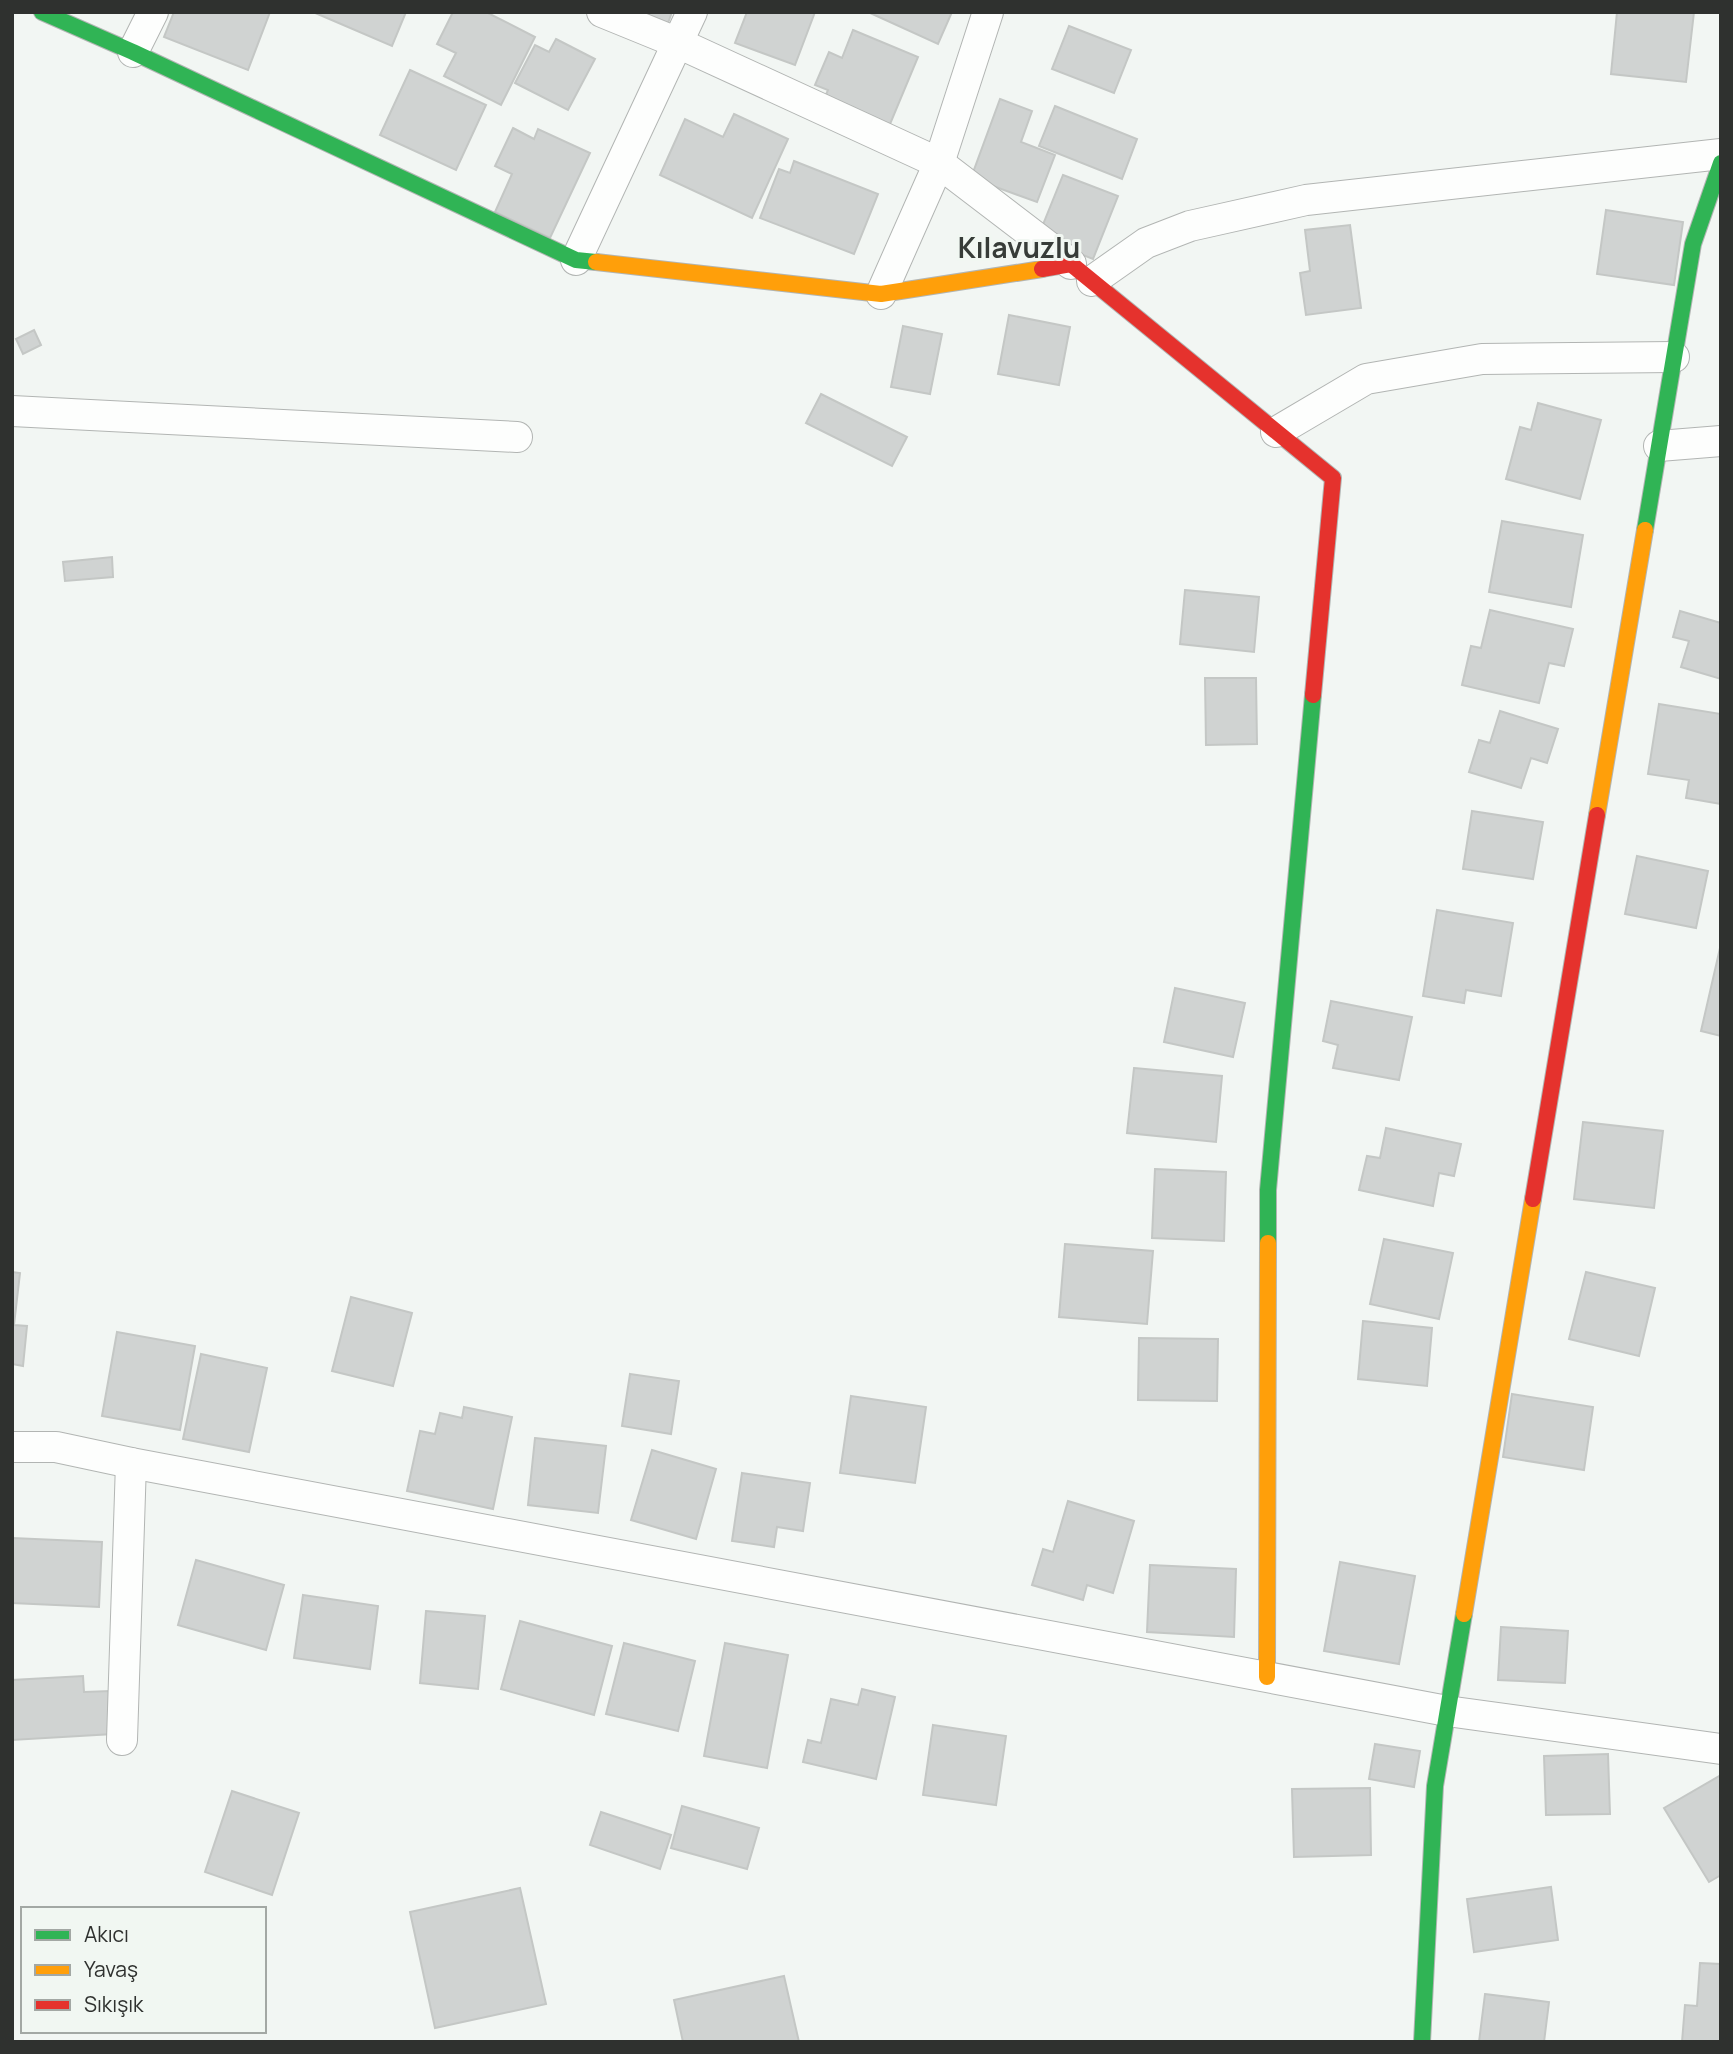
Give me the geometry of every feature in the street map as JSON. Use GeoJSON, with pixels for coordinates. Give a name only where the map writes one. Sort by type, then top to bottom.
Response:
{"type":"FeatureCollection","features":[{"type":"Feature","properties":{"kind":"street"},"geometry":{"type":"LineString","coordinates":[[42,12],[576,260],[881,294],[1082,272],[1191,226],[1306,200],[1721,154]]}},
{"type":"Feature","properties":{"kind":"street"},"geometry":{"type":"LineString","coordinates":[[133,52],[153,12]]}},
{"type":"Feature","properties":{"kind":"street"},"geometry":{"type":"LineString","coordinates":[[602,12],[678,43],[939,163],[1082,272],[1333,478],[1268,1190],[1267,1677]]}},
{"type":"Feature","properties":{"kind":"street"},"geometry":{"type":"LineString","coordinates":[[576,260],[692,12]]}},
{"type":"Feature","properties":{"kind":"street"},"geometry":{"type":"LineString","coordinates":[[881,294],[939,163],[988,12]]}},
{"type":"Feature","properties":{"kind":"street"},"geometry":{"type":"LineString","coordinates":[[1422,2042],[1435,1786],[1693,244],[1721,163]]}},
{"type":"Feature","properties":{"kind":"street"},"geometry":{"type":"LineString","coordinates":[[1276,432],[1366,379],[1482,359],[1674,357]]}},
{"type":"Feature","properties":{"kind":"street"},"geometry":{"type":"LineString","coordinates":[[12,411],[517,437]]}},
{"type":"Feature","properties":{"kind":"street"},"geometry":{"type":"LineString","coordinates":[[1659,446],[1721,441]]}},
{"type":"Feature","properties":{"kind":"street"},"geometry":{"type":"LineString","coordinates":[[12,1447],[56,1447],[1447,1711],[1721,1749]]}},
{"type":"Feature","properties":{"kind":"street"},"geometry":{"type":"LineString","coordinates":[[122,1740],[131,1463]]}},
{"type":"Feature","properties":{"kind":"building"},"geometry":{"type":"Polygon","coordinates":[[[174,12],[270,12],[248,70],[164,37],[174,12]]]}},
{"type":"Feature","properties":{"kind":"building"},"geometry":{"type":"Polygon","coordinates":[[[313,12],[406,12],[392,46],[313,12]]]}},
{"type":"Feature","properties":{"kind":"building"},"geometry":{"type":"Polygon","coordinates":[[[453,12],[486,12],[535,37],[501,105],[444,76],[456,53],[437,44],[453,12]]]}},
{"type":"Feature","properties":{"kind":"building"},"geometry":{"type":"Polygon","coordinates":[[[641,12],[672,12],[668,23],[641,12]]]}},
{"type":"Feature","properties":{"kind":"building"},"geometry":{"type":"Polygon","coordinates":[[[747,12],[815,12],[795,65],[735,43],[747,12]]]}},
{"type":"Feature","properties":{"kind":"building"},"geometry":{"type":"Polygon","coordinates":[[[868,12],[952,12],[938,44],[868,12]]]}},
{"type":"Feature","properties":{"kind":"building"},"geometry":{"type":"Polygon","coordinates":[[[1617,12],[1694,12],[1686,82],[1611,74],[1617,12]]]}},
{"type":"Feature","properties":{"kind":"building"},"geometry":{"type":"Polygon","coordinates":[[[1069,26],[1131,50],[1114,93],[1052,69],[1069,26]]]}},
{"type":"Feature","properties":{"kind":"building"},"geometry":{"type":"Polygon","coordinates":[[[853,30],[918,57],[888,129],[823,102],[828,90],[815,85],[829,52],[842,58],[853,30]]]}},
{"type":"Feature","properties":{"kind":"building"},"geometry":{"type":"Polygon","coordinates":[[[556,39],[595,59],[568,110],[515,83],[535,45],[549,52],[556,39]]]}},
{"type":"Feature","properties":{"kind":"building"},"geometry":{"type":"Polygon","coordinates":[[[410,70],[486,105],[456,170],[380,135],[410,70]]]}},
{"type":"Feature","properties":{"kind":"building"},"geometry":{"type":"Polygon","coordinates":[[[1000,99],[1032,111],[1021,142],[1055,155],[1037,202],[971,178],[1000,99]]]}},
{"type":"Feature","properties":{"kind":"building"},"geometry":{"type":"Polygon","coordinates":[[[1055,106],[1137,139],[1122,179],[1039,146],[1055,106]]]}},
{"type":"Feature","properties":{"kind":"building"},"geometry":{"type":"Polygon","coordinates":[[[734,114],[788,139],[752,218],[660,175],[685,119],[723,137],[734,114]]]}},
{"type":"Feature","properties":{"kind":"building"},"geometry":{"type":"Polygon","coordinates":[[[513,128],[534,139],[538,129],[590,153],[550,238],[495,212],[512,174],[495,166],[513,128]]]}},
{"type":"Feature","properties":{"kind":"building"},"geometry":{"type":"Polygon","coordinates":[[[794,161],[878,194],[854,254],[760,218],[779,169],[790,173],[794,161]]]}},
{"type":"Feature","properties":{"kind":"building"},"geometry":{"type":"Polygon","coordinates":[[[1063,175],[1118,196],[1093,259],[1038,237],[1063,175]]]}},
{"type":"Feature","properties":{"kind":"building"},"geometry":{"type":"Polygon","coordinates":[[[1606,210],[1683,222],[1674,285],[1597,274],[1606,210]]]}},
{"type":"Feature","properties":{"kind":"building"},"geometry":{"type":"Polygon","coordinates":[[[1350,225],[1361,308],[1306,315],[1300,273],[1310,271],[1305,230],[1350,225]]]}},
{"type":"Feature","properties":{"kind":"building"},"geometry":{"type":"Polygon","coordinates":[[[1009,315],[1070,327],[1059,385],[998,374],[1009,315]]]}},
{"type":"Feature","properties":{"kind":"building"},"geometry":{"type":"Polygon","coordinates":[[[903,326],[942,334],[930,394],[891,387],[903,326]]]}},
{"type":"Feature","properties":{"kind":"building"},"geometry":{"type":"Polygon","coordinates":[[[34,330],[41,345],[23,354],[16,339],[34,330]]]}},
{"type":"Feature","properties":{"kind":"building"},"geometry":{"type":"Polygon","coordinates":[[[821,394],[907,437],[892,466],[806,423],[821,394]]]}},
{"type":"Feature","properties":{"kind":"building"},"geometry":{"type":"Polygon","coordinates":[[[1538,403],[1601,420],[1580,499],[1506,479],[1520,427],[1531,430],[1538,403]]]}},
{"type":"Feature","properties":{"kind":"building"},"geometry":{"type":"Polygon","coordinates":[[[1502,521],[1583,535],[1571,607],[1489,592],[1502,521]]]}},
{"type":"Feature","properties":{"kind":"building"},"geometry":{"type":"Polygon","coordinates":[[[112,557],[113,577],[65,581],[63,562],[112,557]]]}},
{"type":"Feature","properties":{"kind":"building"},"geometry":{"type":"Polygon","coordinates":[[[1185,590],[1259,597],[1254,652],[1180,644],[1185,590]]]}},
{"type":"Feature","properties":{"kind":"building"},"geometry":{"type":"Polygon","coordinates":[[[1490,610],[1573,629],[1564,666],[1549,663],[1539,703],[1462,685],[1471,646],[1481,648],[1490,610]]]}},
{"type":"Feature","properties":{"kind":"building"},"geometry":{"type":"Polygon","coordinates":[[[1680,611],[1721,623],[1721,679],[1681,667],[1689,641],[1673,637],[1680,611]]]}},
{"type":"Feature","properties":{"kind":"building"},"geometry":{"type":"Polygon","coordinates":[[[1205,678],[1256,678],[1257,744],[1206,745],[1205,678]]]}},
{"type":"Feature","properties":{"kind":"building"},"geometry":{"type":"Polygon","coordinates":[[[1659,704],[1721,714],[1721,804],[1686,798],[1689,780],[1648,774],[1659,704]]]}},
{"type":"Feature","properties":{"kind":"building"},"geometry":{"type":"Polygon","coordinates":[[[1500,711],[1558,729],[1547,763],[1531,758],[1521,788],[1469,772],[1479,740],[1490,743],[1500,711]]]}},
{"type":"Feature","properties":{"kind":"building"},"geometry":{"type":"Polygon","coordinates":[[[1472,811],[1543,822],[1533,879],[1463,869],[1472,811]]]}},
{"type":"Feature","properties":{"kind":"building"},"geometry":{"type":"Polygon","coordinates":[[[1637,856],[1708,871],[1696,928],[1625,914],[1637,856]]]}},
{"type":"Feature","properties":{"kind":"building"},"geometry":{"type":"Polygon","coordinates":[[[1437,910],[1513,923],[1501,996],[1466,990],[1464,1003],[1423,996],[1437,910]]]}},
{"type":"Feature","properties":{"kind":"building"},"geometry":{"type":"Polygon","coordinates":[[[1721,948],[1721,1036],[1701,1031],[1721,948]]]}},
{"type":"Feature","properties":{"kind":"building"},"geometry":{"type":"Polygon","coordinates":[[[1175,988],[1245,1003],[1233,1057],[1164,1042],[1175,988]]]}},
{"type":"Feature","properties":{"kind":"building"},"geometry":{"type":"Polygon","coordinates":[[[1331,1001],[1412,1017],[1399,1080],[1333,1068],[1338,1045],[1323,1041],[1331,1001]]]}},
{"type":"Feature","properties":{"kind":"building"},"geometry":{"type":"Polygon","coordinates":[[[1134,1068],[1222,1076],[1216,1142],[1127,1133],[1134,1068]]]}},
{"type":"Feature","properties":{"kind":"building"},"geometry":{"type":"Polygon","coordinates":[[[1583,1122],[1663,1131],[1654,1208],[1574,1199],[1583,1122]]]}},
{"type":"Feature","properties":{"kind":"building"},"geometry":{"type":"Polygon","coordinates":[[[1386,1128],[1461,1144],[1454,1176],[1439,1173],[1433,1206],[1359,1190],[1367,1156],[1380,1158],[1386,1128]]]}},
{"type":"Feature","properties":{"kind":"building"},"geometry":{"type":"Polygon","coordinates":[[[1155,1169],[1226,1172],[1224,1241],[1152,1238],[1155,1169]]]}},
{"type":"Feature","properties":{"kind":"building"},"geometry":{"type":"Polygon","coordinates":[[[1384,1239],[1453,1253],[1439,1319],[1370,1304],[1384,1239]]]}},
{"type":"Feature","properties":{"kind":"building"},"geometry":{"type":"Polygon","coordinates":[[[1065,1244],[1153,1251],[1147,1324],[1059,1317],[1065,1244]]]}},
{"type":"Feature","properties":{"kind":"building"},"geometry":{"type":"Polygon","coordinates":[[[12,1272],[20,1273],[14,1325],[27,1326],[23,1366],[12,1364],[12,1272]]]}},
{"type":"Feature","properties":{"kind":"building"},"geometry":{"type":"Polygon","coordinates":[[[1586,1272],[1655,1288],[1639,1356],[1569,1339],[1586,1272]]]}},
{"type":"Feature","properties":{"kind":"building"},"geometry":{"type":"Polygon","coordinates":[[[351,1297],[412,1313],[393,1386],[332,1371],[351,1297]]]}},
{"type":"Feature","properties":{"kind":"building"},"geometry":{"type":"Polygon","coordinates":[[[1363,1321],[1432,1328],[1427,1386],[1358,1379],[1363,1321]]]}},
{"type":"Feature","properties":{"kind":"building"},"geometry":{"type":"Polygon","coordinates":[[[117,1332],[195,1346],[180,1430],[102,1416],[117,1332]]]}},
{"type":"Feature","properties":{"kind":"building"},"geometry":{"type":"Polygon","coordinates":[[[1139,1338],[1218,1339],[1217,1401],[1138,1400],[1139,1338]]]}},
{"type":"Feature","properties":{"kind":"building"},"geometry":{"type":"Polygon","coordinates":[[[201,1354],[267,1368],[249,1452],[183,1439],[201,1354]]]}},
{"type":"Feature","properties":{"kind":"building"},"geometry":{"type":"Polygon","coordinates":[[[630,1374],[679,1381],[671,1434],[622,1426],[630,1374]]]}},
{"type":"Feature","properties":{"kind":"building"},"geometry":{"type":"Polygon","coordinates":[[[1512,1394],[1593,1407],[1584,1470],[1503,1457],[1512,1394]]]}},
{"type":"Feature","properties":{"kind":"building"},"geometry":{"type":"Polygon","coordinates":[[[851,1396],[926,1407],[915,1483],[840,1473],[851,1396]]]}},
{"type":"Feature","properties":{"kind":"building"},"geometry":{"type":"Polygon","coordinates":[[[464,1407],[512,1417],[493,1509],[407,1491],[420,1431],[435,1434],[440,1413],[462,1418],[464,1407]]]}},
{"type":"Feature","properties":{"kind":"building"},"geometry":{"type":"Polygon","coordinates":[[[535,1438],[606,1446],[598,1513],[528,1505],[535,1438]]]}},
{"type":"Feature","properties":{"kind":"building"},"geometry":{"type":"Polygon","coordinates":[[[652,1450],[716,1469],[696,1539],[631,1520],[652,1450]]]}},
{"type":"Feature","properties":{"kind":"building"},"geometry":{"type":"Polygon","coordinates":[[[742,1473],[810,1483],[803,1531],[777,1527],[774,1547],[732,1541],[742,1473]]]}},
{"type":"Feature","properties":{"kind":"building"},"geometry":{"type":"Polygon","coordinates":[[[1068,1501],[1134,1521],[1113,1593],[1087,1585],[1083,1600],[1032,1585],[1043,1549],[1053,1552],[1068,1501]]]}},
{"type":"Feature","properties":{"kind":"building"},"geometry":{"type":"Polygon","coordinates":[[[12,1538],[102,1542],[99,1607],[12,1603],[12,1538]]]}},
{"type":"Feature","properties":{"kind":"building"},"geometry":{"type":"Polygon","coordinates":[[[196,1560],[284,1585],[266,1650],[178,1625],[196,1560]]]}},
{"type":"Feature","properties":{"kind":"building"},"geometry":{"type":"Polygon","coordinates":[[[1340,1562],[1415,1576],[1399,1664],[1324,1651],[1340,1562]]]}},
{"type":"Feature","properties":{"kind":"building"},"geometry":{"type":"Polygon","coordinates":[[[1150,1565],[1236,1569],[1234,1637],[1147,1632],[1150,1565]]]}},
{"type":"Feature","properties":{"kind":"building"},"geometry":{"type":"Polygon","coordinates":[[[303,1595],[378,1606],[370,1669],[294,1658],[303,1595]]]}},
{"type":"Feature","properties":{"kind":"building"},"geometry":{"type":"Polygon","coordinates":[[[426,1611],[485,1616],[478,1689],[420,1683],[426,1611]]]}},
{"type":"Feature","properties":{"kind":"building"},"geometry":{"type":"Polygon","coordinates":[[[520,1621],[612,1646],[594,1715],[501,1689],[520,1621]]]}},
{"type":"Feature","properties":{"kind":"building"},"geometry":{"type":"Polygon","coordinates":[[[1501,1627],[1568,1631],[1565,1683],[1498,1680],[1501,1627]]]}},
{"type":"Feature","properties":{"kind":"building"},"geometry":{"type":"Polygon","coordinates":[[[624,1643],[695,1661],[678,1731],[606,1714],[624,1643]]]}},
{"type":"Feature","properties":{"kind":"building"},"geometry":{"type":"Polygon","coordinates":[[[725,1643],[788,1655],[767,1768],[704,1756],[725,1643]]]}},
{"type":"Feature","properties":{"kind":"building"},"geometry":{"type":"Polygon","coordinates":[[[83,1676],[84,1692],[110,1691],[113,1734],[12,1740],[12,1680],[83,1676]]]}},
{"type":"Feature","properties":{"kind":"building"},"geometry":{"type":"Polygon","coordinates":[[[862,1689],[895,1697],[876,1779],[803,1762],[808,1740],[821,1743],[831,1699],[858,1705],[862,1689]]]}},
{"type":"Feature","properties":{"kind":"building"},"geometry":{"type":"Polygon","coordinates":[[[933,1725],[1006,1736],[996,1805],[923,1795],[933,1725]]]}},
{"type":"Feature","properties":{"kind":"building"},"geometry":{"type":"Polygon","coordinates":[[[1375,1744],[1420,1751],[1414,1787],[1369,1779],[1375,1744]]]}},
{"type":"Feature","properties":{"kind":"building"},"geometry":{"type":"Polygon","coordinates":[[[1608,1754],[1610,1814],[1546,1815],[1544,1756],[1608,1754]]]}},
{"type":"Feature","properties":{"kind":"building"},"geometry":{"type":"Polygon","coordinates":[[[1721,1775],[1721,1875],[1709,1882],[1664,1808],[1721,1775]]]}},
{"type":"Feature","properties":{"kind":"building"},"geometry":{"type":"Polygon","coordinates":[[[1370,1788],[1371,1855],[1294,1857],[1292,1789],[1370,1788]]]}},
{"type":"Feature","properties":{"kind":"building"},"geometry":{"type":"Polygon","coordinates":[[[232,1791],[299,1813],[272,1895],[205,1872],[232,1791]]]}},
{"type":"Feature","properties":{"kind":"building"},"geometry":{"type":"Polygon","coordinates":[[[682,1806],[759,1828],[747,1869],[671,1848],[682,1806]]]}},
{"type":"Feature","properties":{"kind":"building"},"geometry":{"type":"Polygon","coordinates":[[[601,1812],[671,1835],[660,1869],[590,1845],[601,1812]]]}},
{"type":"Feature","properties":{"kind":"building"},"geometry":{"type":"Polygon","coordinates":[[[1551,1887],[1558,1940],[1474,1952],[1467,1899],[1551,1887]]]}},
{"type":"Feature","properties":{"kind":"building"},"geometry":{"type":"Polygon","coordinates":[[[520,1888],[546,2004],[435,2028],[410,1912],[520,1888]]]}},
{"type":"Feature","properties":{"kind":"building"},"geometry":{"type":"Polygon","coordinates":[[[1700,1963],[1721,1964],[1721,2042],[1682,2042],[1685,2005],[1697,2006],[1700,1963]]]}},
{"type":"Feature","properties":{"kind":"building"},"geometry":{"type":"Polygon","coordinates":[[[784,1976],[799,2042],[683,2042],[674,2000],[784,1976]]]}},
{"type":"Feature","properties":{"kind":"building"},"geometry":{"type":"Polygon","coordinates":[[[1485,1994],[1549,2002],[1544,2042],[1479,2042],[1485,1994]]]}},
{"type":"Feature","properties":{"kind":"traffic: fast"},"geometry":{"type":"LineString","coordinates":[[42,12],[576,260],[596,262]]}},
{"type":"Feature","properties":{"kind":"traffic: fast"},"geometry":{"type":"LineString","coordinates":[[1645,530],[1693,244],[1721,163]]}},
{"type":"Feature","properties":{"kind":"traffic: fast"},"geometry":{"type":"LineString","coordinates":[[1268,1243],[1268,1190],[1313,695]]}},
{"type":"Feature","properties":{"kind":"traffic: fast"},"geometry":{"type":"LineString","coordinates":[[1422,2042],[1435,1786],[1464,1614]]}},
{"type":"Feature","properties":{"kind":"traffic: slow"},"geometry":{"type":"LineString","coordinates":[[596,262],[881,294],[1042,269]]}},
{"type":"Feature","properties":{"kind":"traffic: slow"},"geometry":{"type":"LineString","coordinates":[[1597,815],[1645,530]]}},
{"type":"Feature","properties":{"kind":"traffic: slow"},"geometry":{"type":"LineString","coordinates":[[1464,1614],[1533,1199]]}},
{"type":"Feature","properties":{"kind":"traffic: slow"},"geometry":{"type":"LineString","coordinates":[[1267,1677],[1268,1243]]}},
{"type":"Feature","properties":{"kind":"traffic: jam"},"geometry":{"type":"LineString","coordinates":[[1042,269],[1071,264],[1333,478],[1313,695]]}},
{"type":"Feature","properties":{"kind":"traffic: jam"},"geometry":{"type":"LineString","coordinates":[[1533,1199],[1597,815]]}},
{"type":"Feature","properties":{"kind":"district","name":"Kılavuzlu"},"geometry":{"type":"Point","coordinates":[1019,247]}}]}
